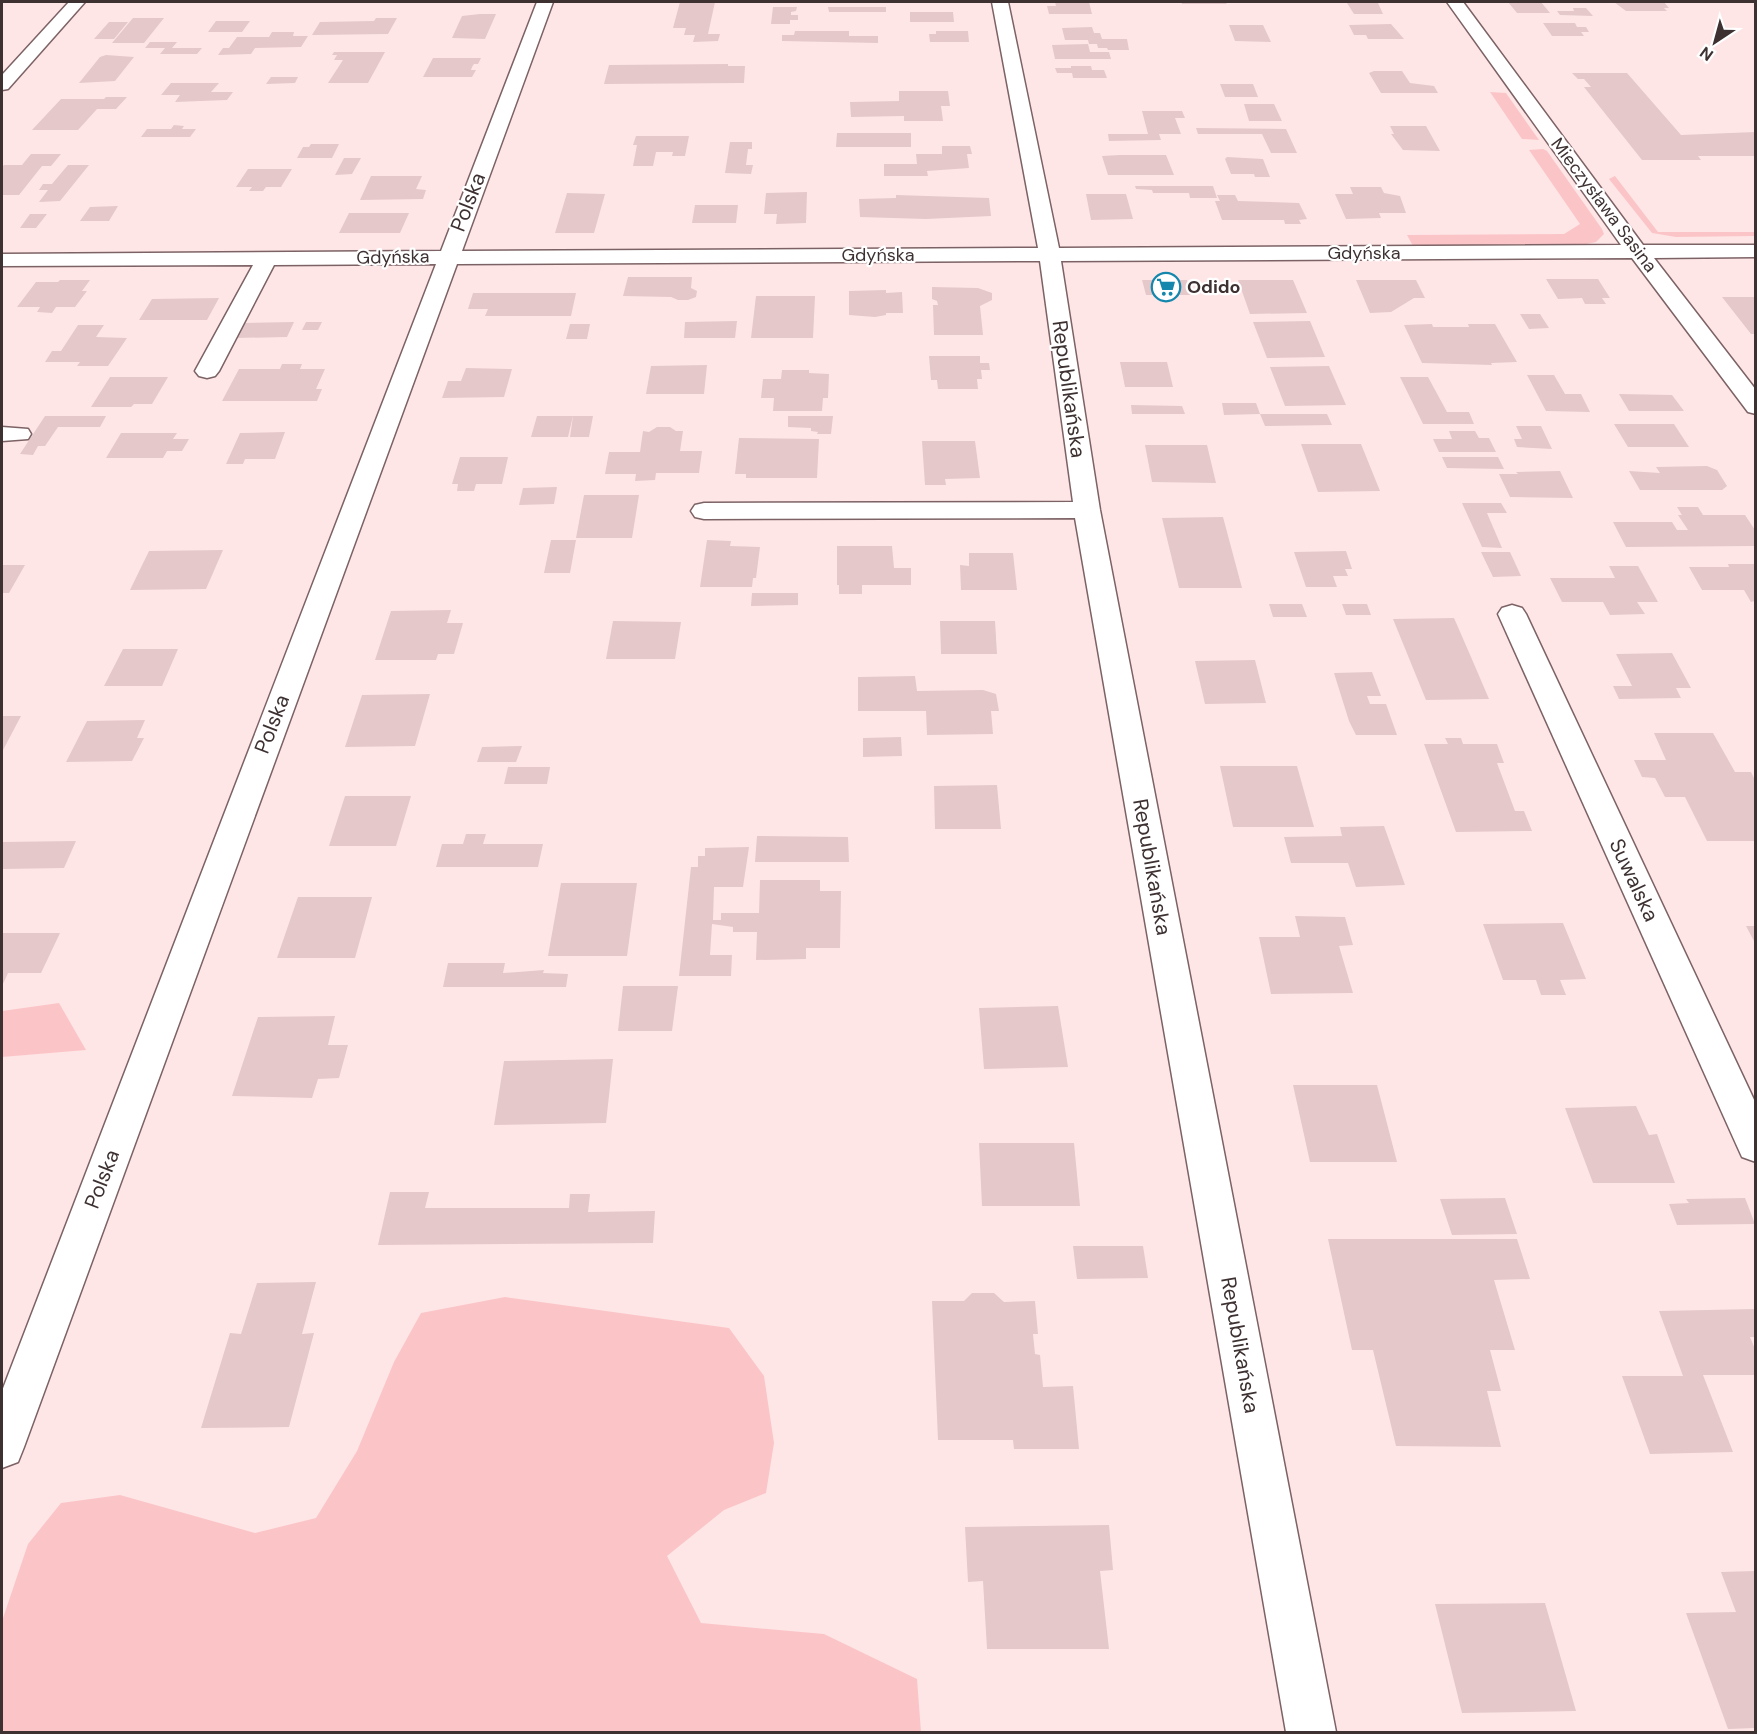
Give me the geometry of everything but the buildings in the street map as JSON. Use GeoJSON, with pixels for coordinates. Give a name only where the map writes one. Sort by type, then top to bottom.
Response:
{"type":"FeatureCollection","features":[{"type":"Feature","properties":{"kind":"street"},"geometry":{"type":"LineString","coordinates":[[2,86],[77,2]]}},
{"type":"Feature","properties":{"kind":"street","name":"Polska"},"geometry":{"type":"LineString","coordinates":[[2,1447],[447,257],[545,2]]}},
{"type":"Feature","properties":{"kind":"street","name":"Republikańska"},"geometry":{"type":"LineString","coordinates":[[1000,2],[1050,255],[1087,510],[1311,1732]]}},
{"type":"Feature","properties":{"kind":"street","name":"Mieczysława Sasina"},"geometry":{"type":"LineString","coordinates":[[1455,2],[1636,252],[1652,269],[1755,406]]}},
{"type":"Feature","properties":{"kind":"street","name":"Gdyńska"},"geometry":{"type":"LineString","coordinates":[[2,260],[1755,251]]}},
{"type":"Feature","properties":{"kind":"street"},"geometry":{"type":"LineString","coordinates":[[207,370],[267,259]]}},
{"type":"Feature","properties":{"kind":"street"},"geometry":{"type":"LineString","coordinates":[[704,511],[1087,510]]}},
{"type":"Feature","properties":{"kind":"street","name":"Suwalska"},"geometry":{"type":"LineString","coordinates":[[1512,614],[1755,1146]]}},
{"type":"Feature","properties":{"kind":"shaded area"},"geometry":{"type":"Polygon","coordinates":[[[1490,92],[1506,93],[1539,140],[1522,139],[1490,92]]]}},
{"type":"Feature","properties":{"kind":"shaded area"},"geometry":{"type":"Polygon","coordinates":[[[1529,150],[1547,151],[1602,229],[1604,234],[1596,242],[1582,245],[1413,246],[1407,235],[1564,234],[1580,224],[1529,150]]]}},
{"type":"Feature","properties":{"kind":"shaded area"},"geometry":{"type":"Polygon","coordinates":[[[1615,176],[1658,232],[1755,232],[1755,236],[1676,237],[1652,233],[1609,179],[1615,176]]]}},
{"type":"Feature","properties":{"kind":"shaded area"},"geometry":{"type":"Polygon","coordinates":[[[59,1003],[86,1050],[2,1057],[2,1011],[59,1003]]]}},
{"type":"Feature","properties":{"kind":"shaded area"},"geometry":{"type":"Polygon","coordinates":[[[505,1297],[729,1328],[764,1376],[774,1443],[766,1493],[724,1510],[667,1556],[701,1623],[824,1634],[917,1679],[921,1732],[2,1732],[2,1621],[28,1544],[61,1503],[120,1495],[255,1533],[316,1518],[357,1451],[394,1362],[421,1313],[505,1297]]]}},
{"type":"Feature","properties":{"kind":"place","name":"Odido"},"geometry":{"type":"Point","coordinates":[1166,287]}}]}
